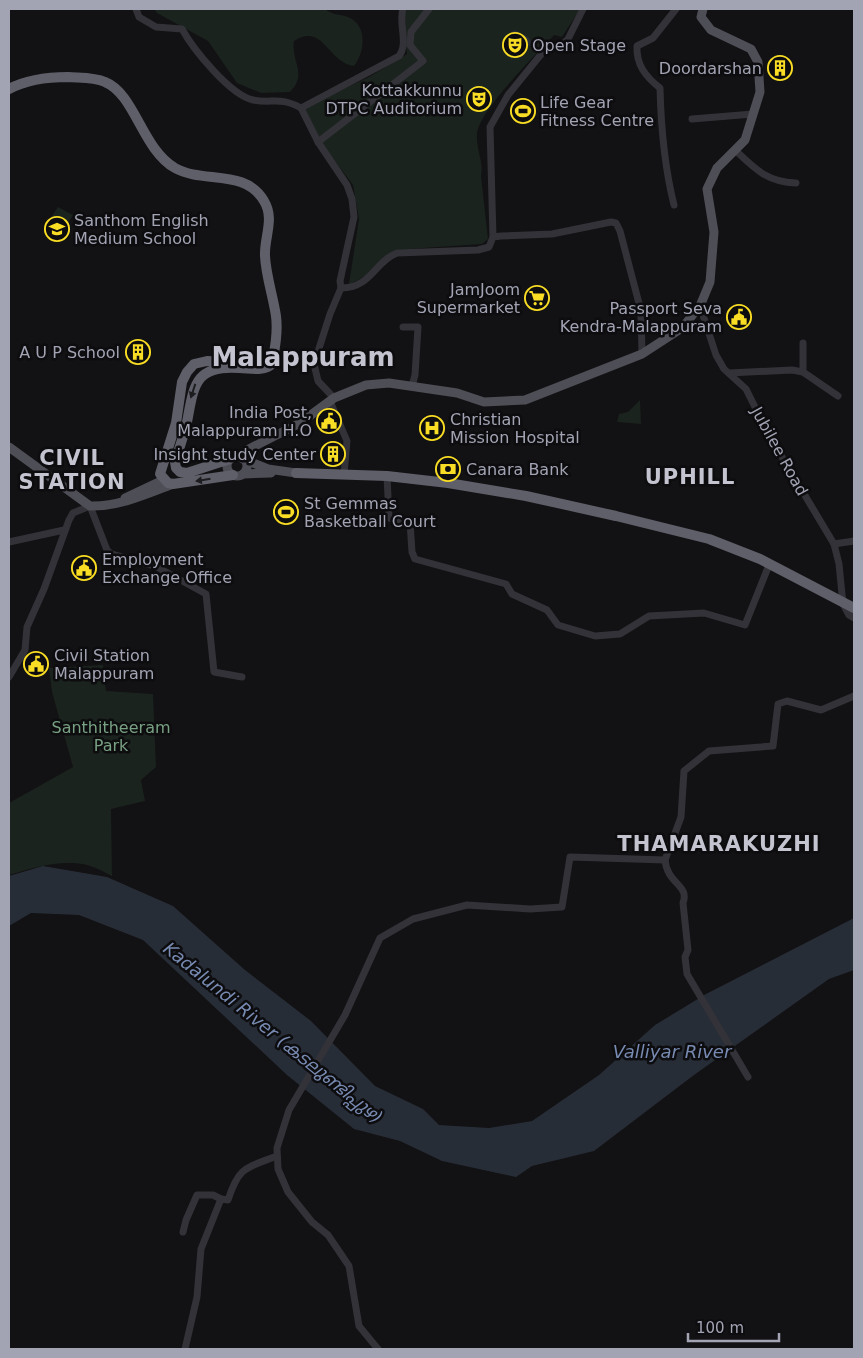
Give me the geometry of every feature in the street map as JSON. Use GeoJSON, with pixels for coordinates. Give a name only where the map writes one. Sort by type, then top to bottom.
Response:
{"type":"FeatureCollection","features":[{"type":"Feature","properties":{"kind":"highway"},"geometry":{"type":"LineString","coordinates":[[9,88],[37,80],[63,77],[104,81],[115,87],[128,105],[144,136],[168,164],[190,173],[236,180],[249,185],[258,193],[267,206],[269,232],[265,255],[276,316],[277,334],[272,364],[270,367],[228,367],[212,370],[204,374],[195,383],[175,462],[176,468],[180,472],[187,473],[238,458]]}},
{"type":"Feature","properties":{"kind":"highway"},"geometry":{"type":"LineString","coordinates":[[238,474],[173,484],[163,480],[160,468],[176,422],[182,382],[194,364],[206,361],[267,363],[274,355]]}},
{"type":"Feature","properties":{"kind":"highway"},"geometry":{"type":"LineString","coordinates":[[296,473],[388,476],[448,483],[526,496],[616,516],[709,539],[769,565],[842,604],[854,608]]}},
{"type":"Feature","properties":{"kind":"main road"},"geometry":{"type":"LineString","coordinates":[[296,473],[238,474],[227,468],[247,450],[300,423],[332,400],[353,389],[380,382],[457,393],[484,402],[525,400],[642,354],[682,328],[700,306],[710,282],[714,232],[706,190],[717,168],[745,140],[760,92],[758,62],[751,49],[711,30],[701,16],[703,9]]}},
{"type":"Feature","properties":{"kind":"main road"},"geometry":{"type":"LineString","coordinates":[[9,447],[90,506],[104,506],[138,498],[173,484]]}},
{"type":"Feature","properties":{"kind":"main road"},"geometry":{"type":"LineString","coordinates":[[238,458],[268,469],[296,473]]}},
{"type":"Feature","properties":{"kind":"main road"},"geometry":{"type":"LineString","coordinates":[[238,458],[246,466],[238,474]]}},
{"type":"Feature","properties":{"kind":"main road"},"geometry":{"type":"LineString","coordinates":[[116,503],[163,480]]}},
{"type":"Feature","properties":{"kind":"street"},"geometry":{"type":"LineString","coordinates":[[136,9],[138,18],[156,27],[182,29],[192,47],[204,61],[229,85],[251,100],[287,100],[301,108],[318,142],[347,185],[352,198],[354,217],[340,281],[341,288],[330,314],[314,364],[318,381],[332,400],[348,441],[344,475]]}},
{"type":"Feature","properties":{"kind":"street"},"geometry":{"type":"LineString","coordinates":[[301,108],[343,88],[399,56],[403,51],[404,41],[400,18],[403,9]]}},
{"type":"Feature","properties":{"kind":"street"},"geometry":{"type":"LineString","coordinates":[[318,142],[423,61],[410,44],[411,32],[429,9]]}},
{"type":"Feature","properties":{"kind":"street"},"geometry":{"type":"LineString","coordinates":[[341,288],[356,286],[376,272],[388,257],[397,253],[478,250],[488,247],[493,237],[490,126],[508,95],[547,48],[559,48],[568,39],[583,9]]}},
{"type":"Feature","properties":{"kind":"street"},"geometry":{"type":"LineString","coordinates":[[674,205],[662,145],[660,88],[646,77],[636,57],[637,46],[653,38],[676,9]]}},
{"type":"Feature","properties":{"kind":"street"},"geometry":{"type":"LineString","coordinates":[[692,119],[753,114]]}},
{"type":"Feature","properties":{"kind":"street"},"geometry":{"type":"LineString","coordinates":[[735,150],[778,183],[796,183]]}},
{"type":"Feature","properties":{"kind":"street"},"geometry":{"type":"LineString","coordinates":[[493,237],[552,234],[611,222],[616,223],[641,311],[642,354]]}},
{"type":"Feature","properties":{"kind":"street","name":"Jubilee Road"},"geometry":{"type":"LineString","coordinates":[[700,306],[716,355],[729,373],[746,389],[770,437],[834,544],[839,564],[842,604]]}},
{"type":"Feature","properties":{"kind":"street"},"geometry":{"type":"LineString","coordinates":[[403,327],[418,327],[415,375],[412,386]]}},
{"type":"Feature","properties":{"kind":"street"},"geometry":{"type":"LineString","coordinates":[[803,343],[803,372]]}},
{"type":"Feature","properties":{"kind":"street"},"geometry":{"type":"LineString","coordinates":[[729,373],[792,370],[803,372],[838,396]]}},
{"type":"Feature","properties":{"kind":"street"},"geometry":{"type":"LineString","coordinates":[[388,476],[390,518],[410,522],[412,552],[415,559],[506,584],[512,594],[547,610],[558,625],[595,636],[620,634],[649,616],[704,613],[745,625],[769,565]]}},
{"type":"Feature","properties":{"kind":"street"},"geometry":{"type":"LineString","coordinates":[[9,677],[25,650],[27,627],[44,589],[64,530],[73,512],[90,506],[107,550],[111,554],[155,566],[206,594],[214,672],[242,677]]}},
{"type":"Feature","properties":{"kind":"street"},"geometry":{"type":"LineString","coordinates":[[9,542],[64,530]]}},
{"type":"Feature","properties":{"kind":"street"},"geometry":{"type":"LineString","coordinates":[[834,544],[854,541]]}},
{"type":"Feature","properties":{"kind":"street"},"geometry":{"type":"LineString","coordinates":[[842,604],[848,615],[854,618]]}},
{"type":"Feature","properties":{"kind":"street"},"geometry":{"type":"LineString","coordinates":[[748,1077],[687,974],[685,964],[688,950],[683,903],[685,896],[683,890],[666,872],[665,860],[681,817],[684,771],[709,751],[773,746],[778,704],[787,701],[821,710],[854,696]]}},
{"type":"Feature","properties":{"kind":"street"},"geometry":{"type":"LineString","coordinates":[[378,1349],[359,1326],[349,1266],[328,1235],[312,1222],[288,1192],[278,1168],[277,1156],[279,1140],[289,1110],[345,1015],[380,938],[413,920],[466,905],[530,908],[562,907],[570,857],[665,860]]}},
{"type":"Feature","properties":{"kind":"street"},"geometry":{"type":"LineString","coordinates":[[184,1232],[186,1220],[197,1195],[212,1195],[228,1200],[235,1180],[244,1169],[277,1156]]}},
{"type":"Feature","properties":{"kind":"street"},"geometry":{"type":"LineString","coordinates":[[185,1349],[197,1298],[201,1249],[221,1199]]}},
{"type":"Feature","properties":{"kind":"green space"},"geometry":{"type":"Polygon","coordinates":[[[154,9],[325,9],[348,17],[359,26],[363,39],[361,54],[354,66],[338,58],[319,40],[312,36],[304,36],[294,41],[298,73],[295,86],[290,92],[261,93],[237,83],[208,41],[157,13],[154,9]]]}},
{"type":"Feature","properties":{"kind":"green space"},"geometry":{"type":"Polygon","coordinates":[[[407,9],[580,9],[562,37],[554,35],[498,97],[480,124],[477,140],[482,166],[481,176],[488,239],[482,244],[395,250],[362,278],[349,284],[359,219],[353,185],[319,140],[303,108],[369,77],[407,54],[403,20],[407,9]]]}},
{"type":"Feature","properties":{"kind":"green space"},"geometry":{"type":"Polygon","coordinates":[[[58,207],[73,215],[60,236],[46,224],[58,207]]]}},
{"type":"Feature","properties":{"kind":"green space"},"geometry":{"type":"Polygon","coordinates":[[[640,400],[641,424],[617,422],[619,414],[628,412],[640,400]]]}},
{"type":"Feature","properties":{"kind":"green space","name":"St Gemmas Basketball Court"},"geometry":{"type":"Polygon","coordinates":[[[292,501],[294,523],[281,524],[279,502],[292,501]]]}},
{"type":"Feature","properties":{"kind":"green space","name":"Santhitheeram Park"},"geometry":{"type":"Polygon","coordinates":[[[103,665],[106,691],[153,694],[156,767],[141,780],[145,801],[111,809],[112,876],[96,868],[77,863],[47,865],[9,875],[9,803],[73,767],[52,692],[49,668],[103,665]]]}},
{"type":"Feature","properties":{"kind":"water"},"geometry":{"type":"Polygon","coordinates":[[[514,30],[528,37],[535,46],[522,42],[512,32],[514,30]]]}},
{"type":"Feature","properties":{"kind":"water","name":"Valliyar River"},"geometry":{"type":"Polygon","coordinates":[[[43,866],[107,877],[173,906],[245,970],[311,1021],[375,1086],[423,1109],[439,1125],[489,1128],[532,1121],[599,1075],[655,1025],[706,994],[854,918],[854,970],[829,979],[694,1075],[594,1151],[532,1166],[516,1177],[442,1161],[400,1141],[354,1129],[287,1075],[143,940],[79,915],[31,913],[9,926],[9,876],[43,866]]]}},
{"type":"Feature","properties":{"kind":"place","name":"Open Stage"},"geometry":{"type":"Point","coordinates":[515,45]}},
{"type":"Feature","properties":{"kind":"place","name":"Doordarshan"},"geometry":{"type":"Point","coordinates":[780,68]}},
{"type":"Feature","properties":{"kind":"place","name":"Kottakkunnu DTPC Auditorium"},"geometry":{"type":"Point","coordinates":[479,99]}},
{"type":"Feature","properties":{"kind":"place","name":"Life Gear Fitness Centre"},"geometry":{"type":"Point","coordinates":[523,111]}},
{"type":"Feature","properties":{"kind":"place","name":"Santhom English Medium School"},"geometry":{"type":"Point","coordinates":[57,229]}},
{"type":"Feature","properties":{"kind":"place","name":"JamJoom Supermarket"},"geometry":{"type":"Point","coordinates":[537,298]}},
{"type":"Feature","properties":{"kind":"place","name":"Passport Seva Kendra-Malappuram"},"geometry":{"type":"Point","coordinates":[739,317]}},
{"type":"Feature","properties":{"kind":"place","name":"A U P School"},"geometry":{"type":"Point","coordinates":[138,352]}},
{"type":"Feature","properties":{"kind":"place","name":"India Post, Malappuram H.O"},"geometry":{"type":"Point","coordinates":[329,421]}},
{"type":"Feature","properties":{"kind":"place","name":"Christian Mission Hospital"},"geometry":{"type":"Point","coordinates":[432,428]}},
{"type":"Feature","properties":{"kind":"place","name":"Insight study Center"},"geometry":{"type":"Point","coordinates":[333,454]}},
{"type":"Feature","properties":{"kind":"place","name":"Canara Bank"},"geometry":{"type":"Point","coordinates":[448,469]}},
{"type":"Feature","properties":{"kind":"place","name":"St Gemmas Basketball Court"},"geometry":{"type":"Point","coordinates":[286,512]}},
{"type":"Feature","properties":{"kind":"place","name":"Employment Exchange Office"},"geometry":{"type":"Point","coordinates":[84,568]}},
{"type":"Feature","properties":{"kind":"place","name":"Civil Station Malappuram"},"geometry":{"type":"Point","coordinates":[36,664]}},
{"type":"Feature","properties":{"kind":"district","name":"Malappuram"},"geometry":{"type":"Point","coordinates":[303,357]}},
{"type":"Feature","properties":{"kind":"district","name":"CIVIL STATION"},"geometry":{"type":"Point","coordinates":[72,470]}},
{"type":"Feature","properties":{"kind":"district","name":"UPHILL"},"geometry":{"type":"Point","coordinates":[690,477]}},
{"type":"Feature","properties":{"kind":"district","name":"THAMARAKUZHI"},"geometry":{"type":"Point","coordinates":[719,844]}},
{"type":"Feature","properties":{"kind":"water label","name":"Kadalundi River (കടലുണ്ടിപ്പുഴ)"},"geometry":{"type":"Point","coordinates":[273,1033]}}]}
